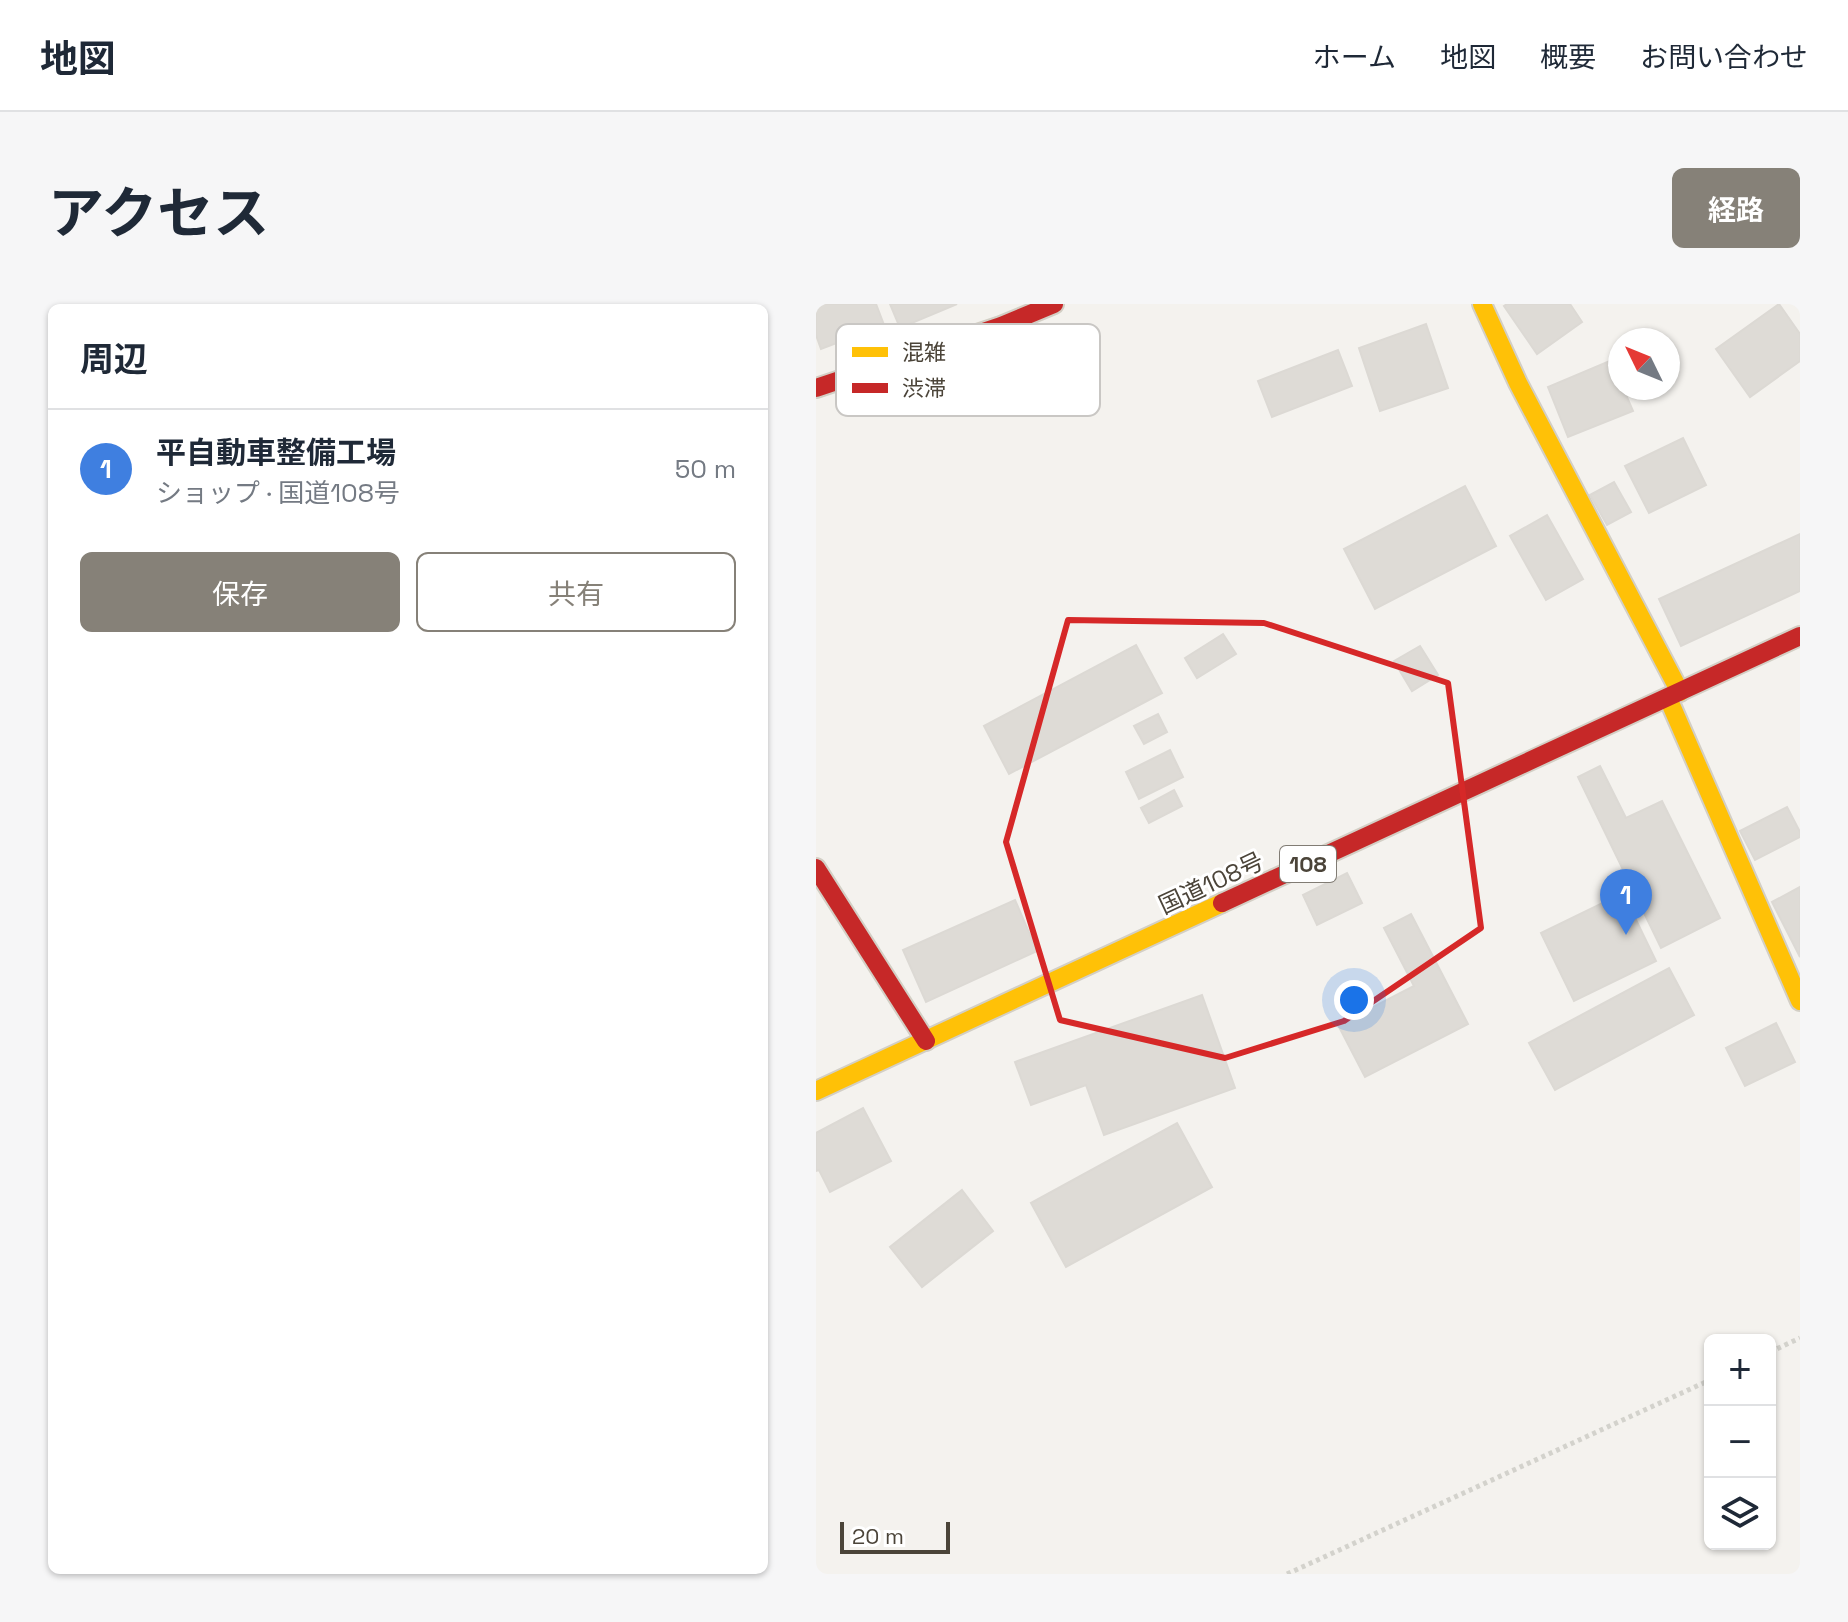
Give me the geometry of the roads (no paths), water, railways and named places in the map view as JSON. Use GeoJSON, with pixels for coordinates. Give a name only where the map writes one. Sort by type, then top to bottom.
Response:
{"type":"FeatureCollection","features":[{"type":"Feature","properties":{"kind":"main road"},"geometry":{"type":"LineString","coordinates":[[1006,324],[1054,304]]}},
{"type":"Feature","properties":{"kind":"main road"},"geometry":{"type":"LineString","coordinates":[[1482,304],[1518,383],[1674,695],[1800,1001]]}},
{"type":"Feature","properties":{"kind":"main road"},"geometry":{"type":"LineString","coordinates":[[816,388],[836,381]]}},
{"type":"Feature","properties":{"kind":"main road","name":"国道108号"},"geometry":{"type":"LineString","coordinates":[[816,1091],[1800,636]]}},
{"type":"Feature","properties":{"kind":"main road"},"geometry":{"type":"LineString","coordinates":[[816,868],[926,1041]]}},
{"type":"Feature","properties":{"kind":"place","name":"平自動車整備工場"},"geometry":{"type":"Point","coordinates":[1626,935]}}]}
